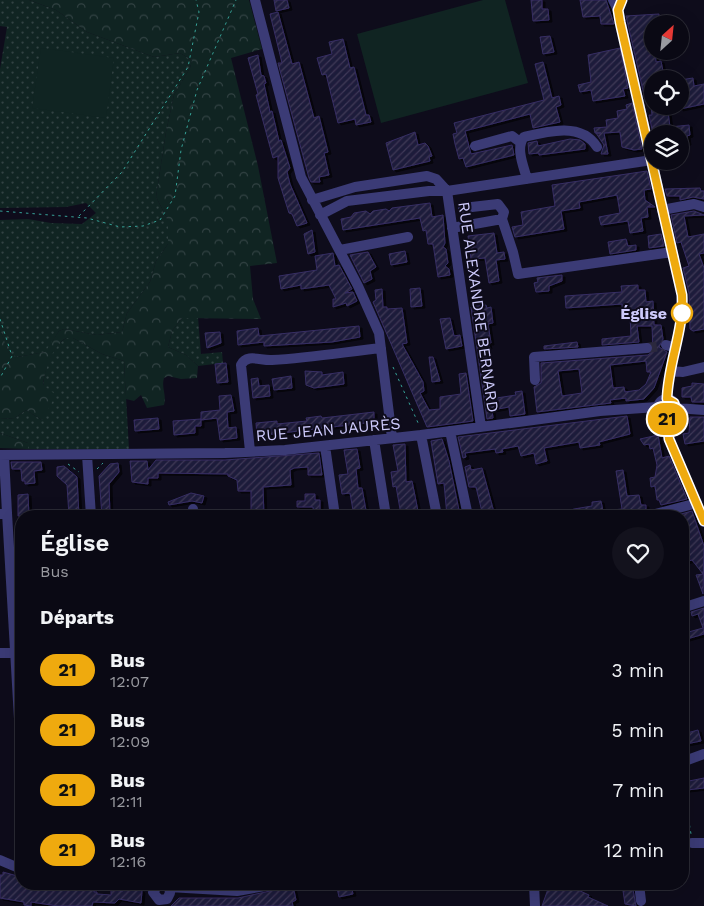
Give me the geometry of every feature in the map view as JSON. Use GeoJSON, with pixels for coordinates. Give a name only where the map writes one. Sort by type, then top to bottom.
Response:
{"type":"FeatureCollection","features":[{"type":"Feature","properties":{"kind":"street"},"geometry":{"type":"LineString","coordinates":[[255,0],[301,177],[340,250],[379,334],[392,438]]}},
{"type":"Feature","properties":{"kind":"street"},"geometry":{"type":"LineString","coordinates":[[618,3],[644,125]]}},
{"type":"Feature","properties":{"kind":"street"},"geometry":{"type":"LineString","coordinates":[[520,142],[524,137],[573,129],[591,137],[596,147]]}},
{"type":"Feature","properties":{"kind":"street"},"geometry":{"type":"LineString","coordinates":[[475,146],[512,136],[520,142],[526,179]]}},
{"type":"Feature","properties":{"kind":"street"},"geometry":{"type":"LineString","coordinates":[[320,215],[347,201],[447,191],[644,161]]}},
{"type":"Feature","properties":{"kind":"street"},"geometry":{"type":"LineString","coordinates":[[654,170],[682,306],[671,347],[667,399]]}},
{"type":"Feature","properties":{"kind":"street"},"geometry":{"type":"LineString","coordinates":[[312,200],[355,187],[427,176],[436,179],[447,191]]}},
{"type":"Feature","properties":{"kind":"street","name":"RUE ALEXANDRE BERNARD"},"geometry":{"type":"LineString","coordinates":[[447,191],[481,427]]}},
{"type":"Feature","properties":{"kind":"street"},"geometry":{"type":"LineString","coordinates":[[463,208],[498,204],[504,212],[502,219],[518,274],[672,252]]}},
{"type":"Feature","properties":{"kind":"street"},"geometry":{"type":"LineString","coordinates":[[662,210],[694,204],[704,207]]}},
{"type":"Feature","properties":{"kind":"street"},"geometry":{"type":"LineString","coordinates":[[452,228],[502,219]]}},
{"type":"Feature","properties":{"kind":"street"},"geometry":{"type":"LineString","coordinates":[[340,250],[408,238]]}},
{"type":"Feature","properties":{"kind":"street"},"geometry":{"type":"LineString","coordinates":[[250,451],[241,366],[244,360],[250,358],[273,360],[381,348]]}},
{"type":"Feature","properties":{"kind":"street"},"geometry":{"type":"LineString","coordinates":[[535,380],[534,357],[647,348]]}},
{"type":"Feature","properties":{"kind":"street"},"geometry":{"type":"LineString","coordinates":[[670,371],[683,372],[704,367]]}},
{"type":"Feature","properties":{"kind":"street"},"geometry":{"type":"LineString","coordinates":[[667,399],[672,401],[676,408],[674,415],[667,418],[659,413],[658,407],[660,402],[667,399]]}},
{"type":"Feature","properties":{"kind":"street","name":"RUE JEAN JAURÈS"},"geometry":{"type":"LineString","coordinates":[[2,455],[250,451],[325,446],[600,411],[658,407]]}},
{"type":"Feature","properties":{"kind":"street"},"geometry":{"type":"LineString","coordinates":[[676,408],[704,410]]}},
{"type":"Feature","properties":{"kind":"street"},"geometry":{"type":"LineString","coordinates":[[667,418],[669,439],[704,522]]}},
{"type":"Feature","properties":{"kind":"street"},"geometry":{"type":"LineString","coordinates":[[450,431],[467,510]]}},
{"type":"Feature","properties":{"kind":"street"},"geometry":{"type":"LineString","coordinates":[[421,435],[436,510]]}},
{"type":"Feature","properties":{"kind":"street"},"geometry":{"type":"LineString","coordinates":[[374,440],[385,510]]}},
{"type":"Feature","properties":{"kind":"street"},"geometry":{"type":"LineString","coordinates":[[325,446],[334,510]]}},
{"type":"Feature","properties":{"kind":"street"},"geometry":{"type":"LineString","coordinates":[[2,455],[4,514],[15,616]]}},
{"type":"Feature","properties":{"kind":"street"},"geometry":{"type":"LineString","coordinates":[[87,455],[90,510]]}},
{"type":"Feature","properties":{"kind":"street"},"geometry":{"type":"LineString","coordinates":[[670,510],[696,503]]}},
{"type":"Feature","properties":{"kind":"street"},"geometry":{"type":"LineString","coordinates":[[689,606],[704,601]]}},
{"type":"Feature","properties":{"kind":"street"},"geometry":{"type":"LineString","coordinates":[[0,653],[15,653]]}},
{"type":"Feature","properties":{"kind":"street"},"geometry":{"type":"LineString","coordinates":[[689,759],[704,754]]}},
{"type":"Feature","properties":{"kind":"street"},"geometry":{"type":"LineString","coordinates":[[689,847],[704,843]]}},
{"type":"Feature","properties":{"kind":"street"},"geometry":{"type":"LineString","coordinates":[[0,860],[15,866]]}},
{"type":"Feature","properties":{"kind":"street"},"geometry":{"type":"LineString","coordinates":[[162,892],[181,890]]}},
{"type":"Feature","properties":{"kind":"street"},"geometry":{"type":"LineString","coordinates":[[214,890],[243,890]]}},
{"type":"Feature","properties":{"kind":"street"},"geometry":{"type":"LineString","coordinates":[[534,890],[535,906]]}},
{"type":"Feature","properties":{"kind":"street"},"geometry":{"type":"LineString","coordinates":[[640,890],[641,901]]}},
{"type":"Feature","properties":{"kind":"path"},"geometry":{"type":"LineString","coordinates":[[78,217],[122,172],[188,67],[199,12],[196,0]]}},
{"type":"Feature","properties":{"kind":"path"},"geometry":{"type":"LineString","coordinates":[[0,211],[78,217],[120,227],[143,226],[160,220],[173,203],[181,150],[197,90],[236,0]]}},
{"type":"Feature","properties":{"kind":"path"},"geometry":{"type":"LineString","coordinates":[[0,319],[12,356],[0,378]]}},
{"type":"Feature","properties":{"kind":"path"},"geometry":{"type":"LineString","coordinates":[[393,367],[420,425],[421,435]]}},
{"type":"Feature","properties":{"kind":"green space"},"geometry":{"type":"Polygon","coordinates":[[[0,0],[29,0],[56,10],[87,32],[154,57],[180,53],[192,60],[190,68],[174,95],[156,197],[168,220],[168,244],[156,261],[150,282],[127,313],[122,332],[97,335],[64,329],[59,331],[46,352],[17,357],[9,354],[0,330],[0,220],[28,219],[51,223],[82,224],[96,213],[86,203],[66,207],[0,208],[0,69],[7,27],[0,26],[0,0]]]}},
{"type":"Feature","properties":{"kind":"green space"},"geometry":{"type":"Polygon","coordinates":[[[29,0],[249,0],[262,49],[231,58],[258,166],[277,263],[250,266],[253,299],[261,319],[182,318],[172,331],[168,347],[186,355],[198,366],[197,378],[181,379],[168,376],[164,378],[164,405],[147,408],[141,395],[134,401],[126,399],[124,361],[102,354],[73,338],[66,338],[53,353],[45,373],[43,385],[56,395],[42,420],[26,410],[15,418],[0,419],[0,330],[9,353],[17,357],[45,352],[59,331],[64,329],[97,335],[122,332],[127,313],[150,282],[156,261],[168,244],[168,220],[156,197],[166,132],[174,95],[190,68],[192,60],[180,53],[154,57],[87,32],[56,10],[29,0]]]}},
{"type":"Feature","properties":{"kind":"green space"},"geometry":{"type":"Polygon","coordinates":[[[483,0],[505,0],[528,83],[381,123],[357,34],[483,0]]]}},
{"type":"Feature","properties":{"kind":"green space"},"geometry":{"type":"Polygon","coordinates":[[[41,48],[114,58],[106,118],[32,108],[41,48]]]}},
{"type":"Feature","properties":{"kind":"green space"},"geometry":{"type":"Polygon","coordinates":[[[198,317],[201,354],[222,352],[223,363],[198,366],[186,355],[168,347],[172,331],[182,318],[198,317]]]}},
{"type":"Feature","properties":{"kind":"green space"},"geometry":{"type":"Polygon","coordinates":[[[66,338],[73,338],[102,354],[124,361],[129,449],[28,449],[28,443],[0,433],[0,419],[15,418],[26,410],[42,420],[42,398],[47,364],[58,345],[66,338]]]}},
{"type":"Feature","properties":{"kind":"green space"},"geometry":{"type":"Polygon","coordinates":[[[0,433],[28,443],[28,449],[0,448],[0,433]]]}},
{"type":"Feature","properties":{"kind":"building"},"geometry":{"type":"Polygon","coordinates":[[[274,0],[287,0],[289,8],[276,11],[274,0]]]}},
{"type":"Feature","properties":{"kind":"building"},"geometry":{"type":"Polygon","coordinates":[[[531,0],[542,0],[542,9],[548,9],[549,20],[533,21],[531,0]]]}},
{"type":"Feature","properties":{"kind":"building"},"geometry":{"type":"Polygon","coordinates":[[[580,0],[606,0],[614,24],[601,24],[600,16],[583,17],[580,0]]]}},
{"type":"Feature","properties":{"kind":"building"},"geometry":{"type":"Polygon","coordinates":[[[278,12],[292,64],[299,62],[314,118],[319,116],[328,152],[324,153],[329,175],[319,177],[320,182],[311,182],[309,178],[278,63],[282,63],[270,14],[278,12]]]}},
{"type":"Feature","properties":{"kind":"building"},"geometry":{"type":"Polygon","coordinates":[[[659,14],[644,15],[644,60],[661,61],[663,70],[644,70],[644,95],[626,16],[659,14]]]}},
{"type":"Feature","properties":{"kind":"building"},"geometry":{"type":"Polygon","coordinates":[[[550,36],[554,52],[543,54],[540,37],[550,36]]]}},
{"type":"Feature","properties":{"kind":"building"},"geometry":{"type":"Polygon","coordinates":[[[343,39],[350,68],[354,67],[366,115],[369,115],[371,122],[356,125],[355,119],[338,123],[326,74],[322,75],[317,58],[332,54],[329,42],[343,39]]]}},
{"type":"Feature","properties":{"kind":"building"},"geometry":{"type":"Polygon","coordinates":[[[620,48],[628,88],[623,89],[625,96],[593,101],[591,90],[580,92],[578,85],[591,82],[588,55],[620,48]]]}},
{"type":"Feature","properties":{"kind":"building"},"geometry":{"type":"Polygon","coordinates":[[[258,55],[261,75],[264,76],[266,83],[264,84],[270,112],[272,111],[279,141],[281,140],[290,168],[287,172],[290,184],[307,223],[297,226],[292,214],[289,213],[283,194],[278,178],[278,156],[273,158],[256,95],[258,94],[248,58],[258,55]]]}},
{"type":"Feature","properties":{"kind":"building"},"geometry":{"type":"Polygon","coordinates":[[[543,62],[552,98],[559,96],[561,105],[556,107],[560,122],[533,128],[530,114],[465,131],[471,154],[512,145],[514,155],[466,167],[463,158],[459,159],[453,134],[457,133],[454,123],[544,100],[535,64],[543,62]]]}},
{"type":"Feature","properties":{"kind":"building"},"geometry":{"type":"Polygon","coordinates":[[[693,78],[694,86],[704,84],[704,104],[689,107],[689,79],[693,78]]]}},
{"type":"Feature","properties":{"kind":"building"},"geometry":{"type":"Polygon","coordinates":[[[632,103],[642,149],[634,150],[622,147],[620,132],[604,133],[608,154],[601,154],[604,145],[594,128],[607,127],[606,120],[618,118],[617,111],[627,109],[626,105],[632,103]]]}},
{"type":"Feature","properties":{"kind":"building"},"geometry":{"type":"Polygon","coordinates":[[[649,115],[668,115],[670,125],[651,125],[649,115]]]}},
{"type":"Feature","properties":{"kind":"building"},"geometry":{"type":"Polygon","coordinates":[[[415,132],[418,145],[425,143],[428,146],[432,156],[429,157],[430,161],[393,170],[386,143],[415,132]]]}},
{"type":"Feature","properties":{"kind":"building"},"geometry":{"type":"Polygon","coordinates":[[[570,139],[580,140],[585,144],[585,149],[539,155],[539,153],[529,154],[528,143],[537,141],[538,146],[570,139]]]}},
{"type":"Feature","properties":{"kind":"building"},"geometry":{"type":"Polygon","coordinates":[[[647,171],[651,189],[644,190],[645,200],[655,207],[647,207],[648,217],[641,218],[643,231],[630,233],[628,221],[601,225],[599,217],[620,213],[617,195],[579,202],[580,208],[561,211],[564,229],[515,237],[512,227],[523,225],[521,212],[555,206],[552,185],[647,171]]]}},
{"type":"Feature","properties":{"kind":"building"},"geometry":{"type":"Polygon","coordinates":[[[700,188],[701,191],[704,191],[704,199],[693,197],[680,200],[680,196],[667,196],[665,189],[700,188]]]}},
{"type":"Feature","properties":{"kind":"building"},"geometry":{"type":"Polygon","coordinates":[[[430,203],[432,217],[443,215],[445,243],[443,247],[446,249],[448,263],[445,266],[449,269],[450,275],[438,277],[433,244],[428,244],[426,230],[423,231],[420,218],[343,230],[341,219],[351,217],[354,213],[366,211],[370,214],[373,211],[386,209],[389,211],[392,208],[430,203]]]}},
{"type":"Feature","properties":{"kind":"building"},"geometry":{"type":"Polygon","coordinates":[[[694,211],[704,215],[684,216],[688,237],[704,234],[704,253],[699,254],[704,268],[704,329],[693,331],[690,329],[689,293],[683,268],[689,266],[681,242],[677,243],[671,215],[694,211]]]}},
{"type":"Feature","properties":{"kind":"building"},"geometry":{"type":"Polygon","coordinates":[[[312,230],[315,252],[308,254],[304,234],[312,230]]]}},
{"type":"Feature","properties":{"kind":"building"},"geometry":{"type":"Polygon","coordinates":[[[494,233],[497,253],[504,252],[505,259],[496,260],[499,281],[489,283],[485,258],[471,259],[468,236],[494,233]]]}},
{"type":"Feature","properties":{"kind":"building"},"geometry":{"type":"Polygon","coordinates":[[[661,234],[664,246],[649,248],[648,236],[661,234]]]}},
{"type":"Feature","properties":{"kind":"building"},"geometry":{"type":"Polygon","coordinates":[[[626,239],[628,246],[636,245],[636,250],[610,254],[608,242],[626,239]]]}},
{"type":"Feature","properties":{"kind":"building"},"geometry":{"type":"Polygon","coordinates":[[[405,251],[407,262],[391,265],[389,254],[405,251]]]}},
{"type":"Feature","properties":{"kind":"building"},"geometry":{"type":"Polygon","coordinates":[[[368,252],[376,267],[370,271],[372,279],[364,283],[350,255],[368,252]]]}},
{"type":"Feature","properties":{"kind":"building"},"geometry":{"type":"Polygon","coordinates":[[[333,253],[335,266],[339,265],[352,289],[345,293],[353,292],[357,301],[347,306],[346,303],[333,307],[333,299],[336,299],[329,285],[301,289],[301,285],[281,289],[279,276],[317,270],[315,256],[333,253]]]}},
{"type":"Feature","properties":{"kind":"building"},"geometry":{"type":"Polygon","coordinates":[[[562,275],[562,281],[549,286],[549,291],[536,292],[534,283],[538,282],[537,278],[562,275]]]}},
{"type":"Feature","properties":{"kind":"building"},"geometry":{"type":"Polygon","coordinates":[[[638,285],[638,290],[645,290],[646,302],[653,301],[654,325],[661,325],[663,339],[659,347],[667,352],[654,388],[644,399],[626,401],[626,398],[610,400],[611,403],[537,412],[534,387],[541,383],[541,363],[648,355],[653,351],[652,326],[637,326],[639,342],[602,345],[602,339],[631,336],[630,315],[623,315],[622,304],[566,308],[565,296],[622,292],[621,286],[638,285]],[[646,361],[610,365],[613,388],[624,387],[625,392],[639,390],[646,384],[651,372],[647,372],[646,361]],[[579,369],[558,371],[562,396],[582,393],[579,369]]]}},
{"type":"Feature","properties":{"kind":"building"},"geometry":{"type":"Polygon","coordinates":[[[420,288],[422,306],[411,307],[410,289],[420,288]]]}},
{"type":"Feature","properties":{"kind":"building"},"geometry":{"type":"Polygon","coordinates":[[[382,289],[383,307],[387,307],[387,309],[402,308],[407,343],[402,344],[423,382],[424,391],[420,393],[429,410],[440,409],[440,397],[461,394],[459,374],[466,373],[473,421],[427,427],[373,302],[376,300],[375,290],[382,289]]]}},
{"type":"Feature","properties":{"kind":"building"},"geometry":{"type":"Polygon","coordinates":[[[486,305],[487,308],[491,307],[493,323],[488,324],[491,343],[488,343],[489,347],[485,348],[490,399],[516,395],[515,392],[522,391],[525,414],[510,416],[509,407],[492,410],[493,418],[487,419],[471,307],[486,305]]]}},
{"type":"Feature","properties":{"kind":"building"},"geometry":{"type":"Polygon","coordinates":[[[450,318],[454,336],[460,335],[462,346],[446,349],[440,319],[450,318]]]}},
{"type":"Feature","properties":{"kind":"building"},"geometry":{"type":"Polygon","coordinates":[[[359,326],[360,337],[332,342],[264,346],[264,342],[238,345],[237,331],[258,328],[259,336],[359,326]]]}},
{"type":"Feature","properties":{"kind":"building"},"geometry":{"type":"Polygon","coordinates":[[[220,332],[221,343],[207,348],[205,333],[220,332]]]}},
{"type":"Feature","properties":{"kind":"building"},"geometry":{"type":"Polygon","coordinates":[[[577,342],[578,347],[544,349],[544,346],[577,342]]]}},
{"type":"Feature","properties":{"kind":"building"},"geometry":{"type":"Polygon","coordinates":[[[429,357],[433,357],[440,381],[432,382],[429,357]]]}},
{"type":"Feature","properties":{"kind":"building"},"geometry":{"type":"Polygon","coordinates":[[[226,363],[228,382],[217,383],[215,364],[226,363]]]}},
{"type":"Feature","properties":{"kind":"building"},"geometry":{"type":"Polygon","coordinates":[[[305,371],[322,372],[322,375],[343,372],[344,384],[314,388],[306,385],[305,371]]]}},
{"type":"Feature","properties":{"kind":"building"},"geometry":{"type":"Polygon","coordinates":[[[291,376],[292,388],[274,390],[272,379],[291,376]]]}},
{"type":"Feature","properties":{"kind":"building"},"geometry":{"type":"Polygon","coordinates":[[[258,378],[259,386],[269,385],[270,396],[253,398],[251,379],[258,378]]]}},
{"type":"Feature","properties":{"kind":"building"},"geometry":{"type":"Polygon","coordinates":[[[692,383],[704,384],[704,402],[692,402],[691,397],[682,397],[682,388],[692,386],[692,383]]]}},
{"type":"Feature","properties":{"kind":"building"},"geometry":{"type":"Polygon","coordinates":[[[231,395],[234,411],[227,412],[228,428],[236,427],[237,438],[220,440],[217,418],[201,420],[201,412],[220,410],[219,396],[231,395]]]}},
{"type":"Feature","properties":{"kind":"building"},"geometry":{"type":"Polygon","coordinates":[[[374,412],[374,422],[257,436],[256,423],[277,421],[277,424],[307,421],[306,418],[321,416],[322,418],[374,412]]]}},
{"type":"Feature","properties":{"kind":"building"},"geometry":{"type":"Polygon","coordinates":[[[627,416],[630,434],[599,442],[600,445],[580,448],[579,442],[544,448],[547,461],[536,464],[534,453],[521,456],[518,446],[502,449],[503,452],[496,453],[495,449],[465,453],[466,457],[463,458],[458,437],[627,416]]]}},
{"type":"Feature","properties":{"kind":"building"},"geometry":{"type":"Polygon","coordinates":[[[690,417],[704,417],[704,441],[685,444],[683,434],[689,433],[690,417]]]}},
{"type":"Feature","properties":{"kind":"building"},"geometry":{"type":"Polygon","coordinates":[[[158,418],[159,429],[135,431],[134,420],[158,418]]]}},
{"type":"Feature","properties":{"kind":"building"},"geometry":{"type":"Polygon","coordinates":[[[201,419],[201,426],[195,426],[195,433],[174,435],[173,421],[201,419]]]}},
{"type":"Feature","properties":{"kind":"building"},"geometry":{"type":"Polygon","coordinates":[[[658,435],[662,458],[669,456],[687,499],[661,505],[659,500],[657,500],[655,486],[651,487],[650,478],[655,477],[657,465],[653,448],[650,449],[649,444],[644,445],[640,439],[658,435]]]}},
{"type":"Feature","properties":{"kind":"building"},"geometry":{"type":"Polygon","coordinates":[[[442,439],[449,461],[459,510],[446,510],[444,483],[438,484],[431,441],[442,439]]]}},
{"type":"Feature","properties":{"kind":"building"},"geometry":{"type":"Polygon","coordinates":[[[405,444],[406,482],[412,481],[418,510],[400,510],[396,486],[393,487],[391,472],[398,471],[393,445],[405,444]]]}},
{"type":"Feature","properties":{"kind":"building"},"geometry":{"type":"Polygon","coordinates":[[[357,449],[360,468],[356,469],[358,488],[362,488],[366,510],[353,510],[350,493],[342,494],[339,475],[348,474],[344,450],[357,449]]]}},
{"type":"Feature","properties":{"kind":"building"},"geometry":{"type":"Polygon","coordinates":[[[319,453],[322,475],[308,475],[308,467],[290,470],[291,485],[263,487],[264,510],[251,510],[251,491],[238,491],[237,480],[228,476],[228,474],[158,473],[158,478],[148,478],[148,484],[132,482],[130,461],[147,461],[148,470],[156,460],[225,460],[319,453]]]}},
{"type":"Feature","properties":{"kind":"building"},"geometry":{"type":"Polygon","coordinates":[[[11,462],[41,462],[42,470],[34,471],[35,483],[25,484],[25,481],[22,481],[21,469],[12,469],[11,462]]]}},
{"type":"Feature","properties":{"kind":"building"},"geometry":{"type":"Polygon","coordinates":[[[118,463],[119,472],[109,484],[110,510],[102,510],[99,476],[110,464],[118,463]]]}},
{"type":"Feature","properties":{"kind":"building"},"geometry":{"type":"Polygon","coordinates":[[[470,465],[471,470],[482,468],[493,510],[482,510],[476,487],[469,487],[465,467],[470,465]]]}},
{"type":"Feature","properties":{"kind":"building"},"geometry":{"type":"Polygon","coordinates":[[[64,466],[77,477],[79,510],[69,510],[67,485],[57,476],[57,467],[64,466]]]}},
{"type":"Feature","properties":{"kind":"building"},"geometry":{"type":"Polygon","coordinates":[[[623,470],[627,496],[639,495],[641,505],[646,505],[645,510],[612,510],[622,509],[616,471],[623,470]]]}},
{"type":"Feature","properties":{"kind":"building"},"geometry":{"type":"Polygon","coordinates":[[[191,493],[204,496],[202,503],[192,501],[169,505],[168,502],[191,493]]]}},
{"type":"Feature","properties":{"kind":"building"},"geometry":{"type":"Polygon","coordinates":[[[28,494],[29,510],[18,510],[18,495],[28,494]]]}},
{"type":"Feature","properties":{"kind":"building"},"geometry":{"type":"Polygon","coordinates":[[[305,494],[315,494],[315,500],[320,500],[320,510],[314,510],[313,507],[297,507],[297,501],[305,501],[305,494]]]}},
{"type":"Feature","properties":{"kind":"building"},"geometry":{"type":"Polygon","coordinates":[[[601,501],[603,510],[571,510],[592,506],[592,502],[601,501]]]}},
{"type":"Feature","properties":{"kind":"building"},"geometry":{"type":"Polygon","coordinates":[[[692,511],[704,546],[703,594],[696,575],[703,574],[692,560],[689,561],[689,512],[692,511]]]}},
{"type":"Feature","properties":{"kind":"building"},"geometry":{"type":"Polygon","coordinates":[[[704,608],[704,634],[689,638],[689,632],[703,628],[698,614],[692,616],[691,612],[704,608]]]}},
{"type":"Feature","properties":{"kind":"building"},"geometry":{"type":"Polygon","coordinates":[[[698,730],[701,741],[689,743],[689,732],[698,730]]]}},
{"type":"Feature","properties":{"kind":"building"},"geometry":{"type":"Polygon","coordinates":[[[704,778],[704,788],[689,790],[689,781],[704,778]]]}},
{"type":"Feature","properties":{"kind":"building"},"geometry":{"type":"Polygon","coordinates":[[[3,872],[15,875],[15,890],[94,890],[97,894],[111,895],[111,890],[140,890],[142,891],[141,903],[119,899],[115,903],[93,902],[92,906],[58,906],[31,902],[31,906],[24,905],[24,902],[0,898],[0,875],[3,875],[3,872]]]}},
{"type":"Feature","properties":{"kind":"building"},"geometry":{"type":"Polygon","coordinates":[[[275,890],[294,890],[296,900],[292,902],[293,906],[171,906],[179,898],[238,898],[275,890]]]}},
{"type":"Feature","properties":{"kind":"building"},"geometry":{"type":"Polygon","coordinates":[[[337,890],[352,890],[353,894],[339,897],[337,890]]]}},
{"type":"Feature","properties":{"kind":"building"},"geometry":{"type":"Polygon","coordinates":[[[548,890],[578,890],[608,906],[542,906],[548,890]]]}},
{"type":"Feature","properties":{"kind":"building"},"geometry":{"type":"Polygon","coordinates":[[[623,890],[633,890],[636,906],[625,904],[623,890]]]}},
{"type":"Feature","properties":{"kind":"tunnel"},"geometry":{"type":"LineString","coordinates":[[647,348],[666,345]]}},
{"type":"Feature","properties":{"kind":"bus line","name":"21"},"geometry":{"type":"LineString","coordinates":[[622,0],[618,10],[620,22],[682,295],[682,318],[670,371],[667,399],[670,399],[676,405],[676,410],[674,415],[667,418],[667,429],[669,439],[704,521]]}},
{"type":"Feature","properties":{"kind":"place","name":"Église"},"geometry":{"type":"Point","coordinates":[682,313]}}]}
